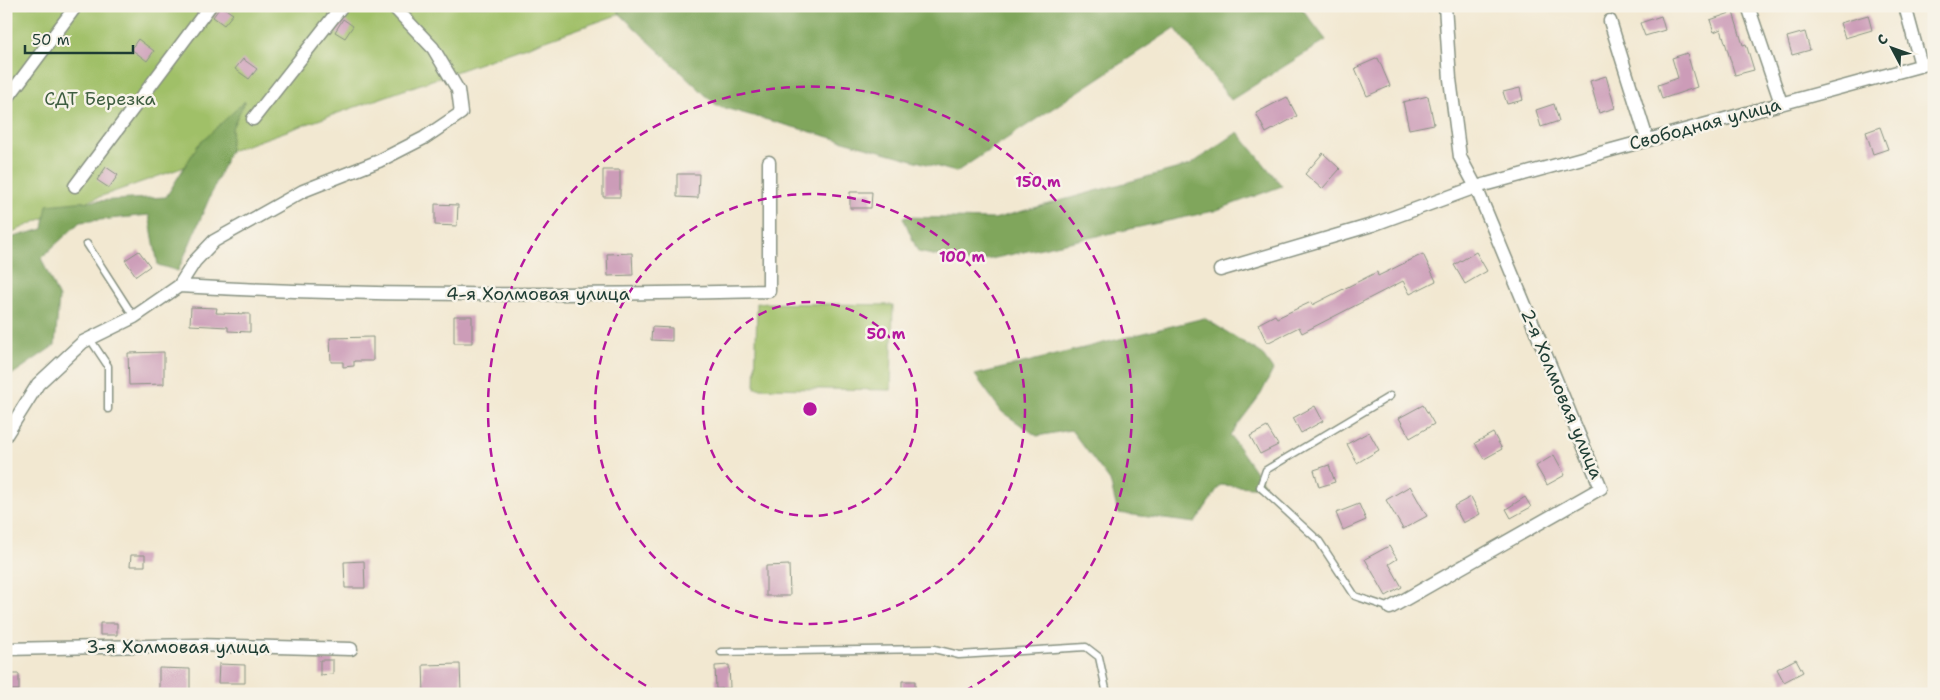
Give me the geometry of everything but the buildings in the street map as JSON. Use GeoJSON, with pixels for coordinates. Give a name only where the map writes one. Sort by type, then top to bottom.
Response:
{"type":"FeatureCollection","features":[{"type":"Feature","properties":{"kind":"street"},"geometry":{"type":"LineString","coordinates":[[6,100],[76,6]]}},
{"type":"Feature","properties":{"kind":"street"},"geometry":{"type":"LineString","coordinates":[[75,186],[210,6]]}},
{"type":"Feature","properties":{"kind":"street"},"geometry":{"type":"LineString","coordinates":[[253,119],[342,6]]}},
{"type":"Feature","properties":{"kind":"street"},"geometry":{"type":"LineString","coordinates":[[6,435],[38,384],[83,342],[134,317],[179,286],[194,261],[214,241],[303,191],[379,162],[424,138],[461,113],[458,90],[433,48],[393,6]]}},
{"type":"Feature","properties":{"kind":"street"},"geometry":{"type":"LineString","coordinates":[[1445,6],[1450,79],[1460,157],[1476,187]]}},
{"type":"Feature","properties":{"kind":"street"},"geometry":{"type":"LineString","coordinates":[[1748,6],[1780,103]]}},
{"type":"Feature","properties":{"kind":"street"},"geometry":{"type":"LineString","coordinates":[[1905,6],[1927,63]]}},
{"type":"Feature","properties":{"kind":"street"},"geometry":{"type":"LineString","coordinates":[[1610,21],[1647,139]]}},
{"type":"Feature","properties":{"kind":"street","name":"Свободная улица"},"geometry":{"type":"LineString","coordinates":[[1220,270],[1372,225],[1476,187],[1927,63]]}},
{"type":"Feature","properties":{"kind":"street","name":"4-я Холмовая улица"},"geometry":{"type":"LineString","coordinates":[[179,286],[283,292],[515,295],[769,291],[769,162]]}},
{"type":"Feature","properties":{"kind":"street","name":"2-я Холмовая улица"},"geometry":{"type":"LineString","coordinates":[[1390,608],[1601,488],[1476,187]]}},
{"type":"Feature","properties":{"kind":"street","name":"3-я Холмовая улица"},"geometry":{"type":"LineString","coordinates":[[6,649],[198,645],[350,649]]}},
{"type":"Feature","properties":{"kind":"lane"},"geometry":{"type":"LineString","coordinates":[[87,244],[134,317]]}},
{"type":"Feature","properties":{"kind":"lane"},"geometry":{"type":"LineString","coordinates":[[90,339],[108,366],[108,409]]}},
{"type":"Feature","properties":{"kind":"lane"},"geometry":{"type":"LineString","coordinates":[[1390,396],[1266,470],[1260,487],[1319,541],[1355,596],[1390,608]]}},
{"type":"Feature","properties":{"kind":"lane"},"geometry":{"type":"LineString","coordinates":[[721,652],[934,649],[959,655],[1086,647],[1100,657],[1107,694]]}},
{"type":"Feature","properties":{"kind":"green space","name":"СДТ Березка"},"geometry":{"type":"Polygon","coordinates":[[[6,6],[615,6],[620,14],[62,210],[6,235],[6,6]]]}},
{"type":"Feature","properties":{"kind":"green space"},"geometry":{"type":"Polygon","coordinates":[[[615,6],[1300,6],[1326,40],[1231,100],[1175,28],[956,172],[717,106],[620,14],[615,6]]]}},
{"type":"Feature","properties":{"kind":"green space"},"geometry":{"type":"Polygon","coordinates":[[[245,101],[232,128],[230,150],[178,271],[158,265],[149,215],[80,222],[41,258],[59,298],[55,345],[10,376],[6,385],[6,239],[43,229],[47,205],[166,197],[198,145],[245,101]]]}},
{"type":"Feature","properties":{"kind":"green space"},"geometry":{"type":"Polygon","coordinates":[[[1238,132],[1282,186],[1214,211],[972,263],[918,252],[903,217],[994,219],[1190,165],[1238,132]]]}},
{"type":"Feature","properties":{"kind":"green space"},"geometry":{"type":"Polygon","coordinates":[[[757,303],[893,305],[891,390],[755,388],[757,303]]]}},
{"type":"Feature","properties":{"kind":"green space"},"geometry":{"type":"Polygon","coordinates":[[[1204,318],[1261,353],[1273,370],[1261,394],[1230,435],[1267,488],[1220,485],[1195,523],[1118,513],[1110,481],[1071,430],[1037,436],[1002,412],[975,375],[1204,318]]]}}]}
